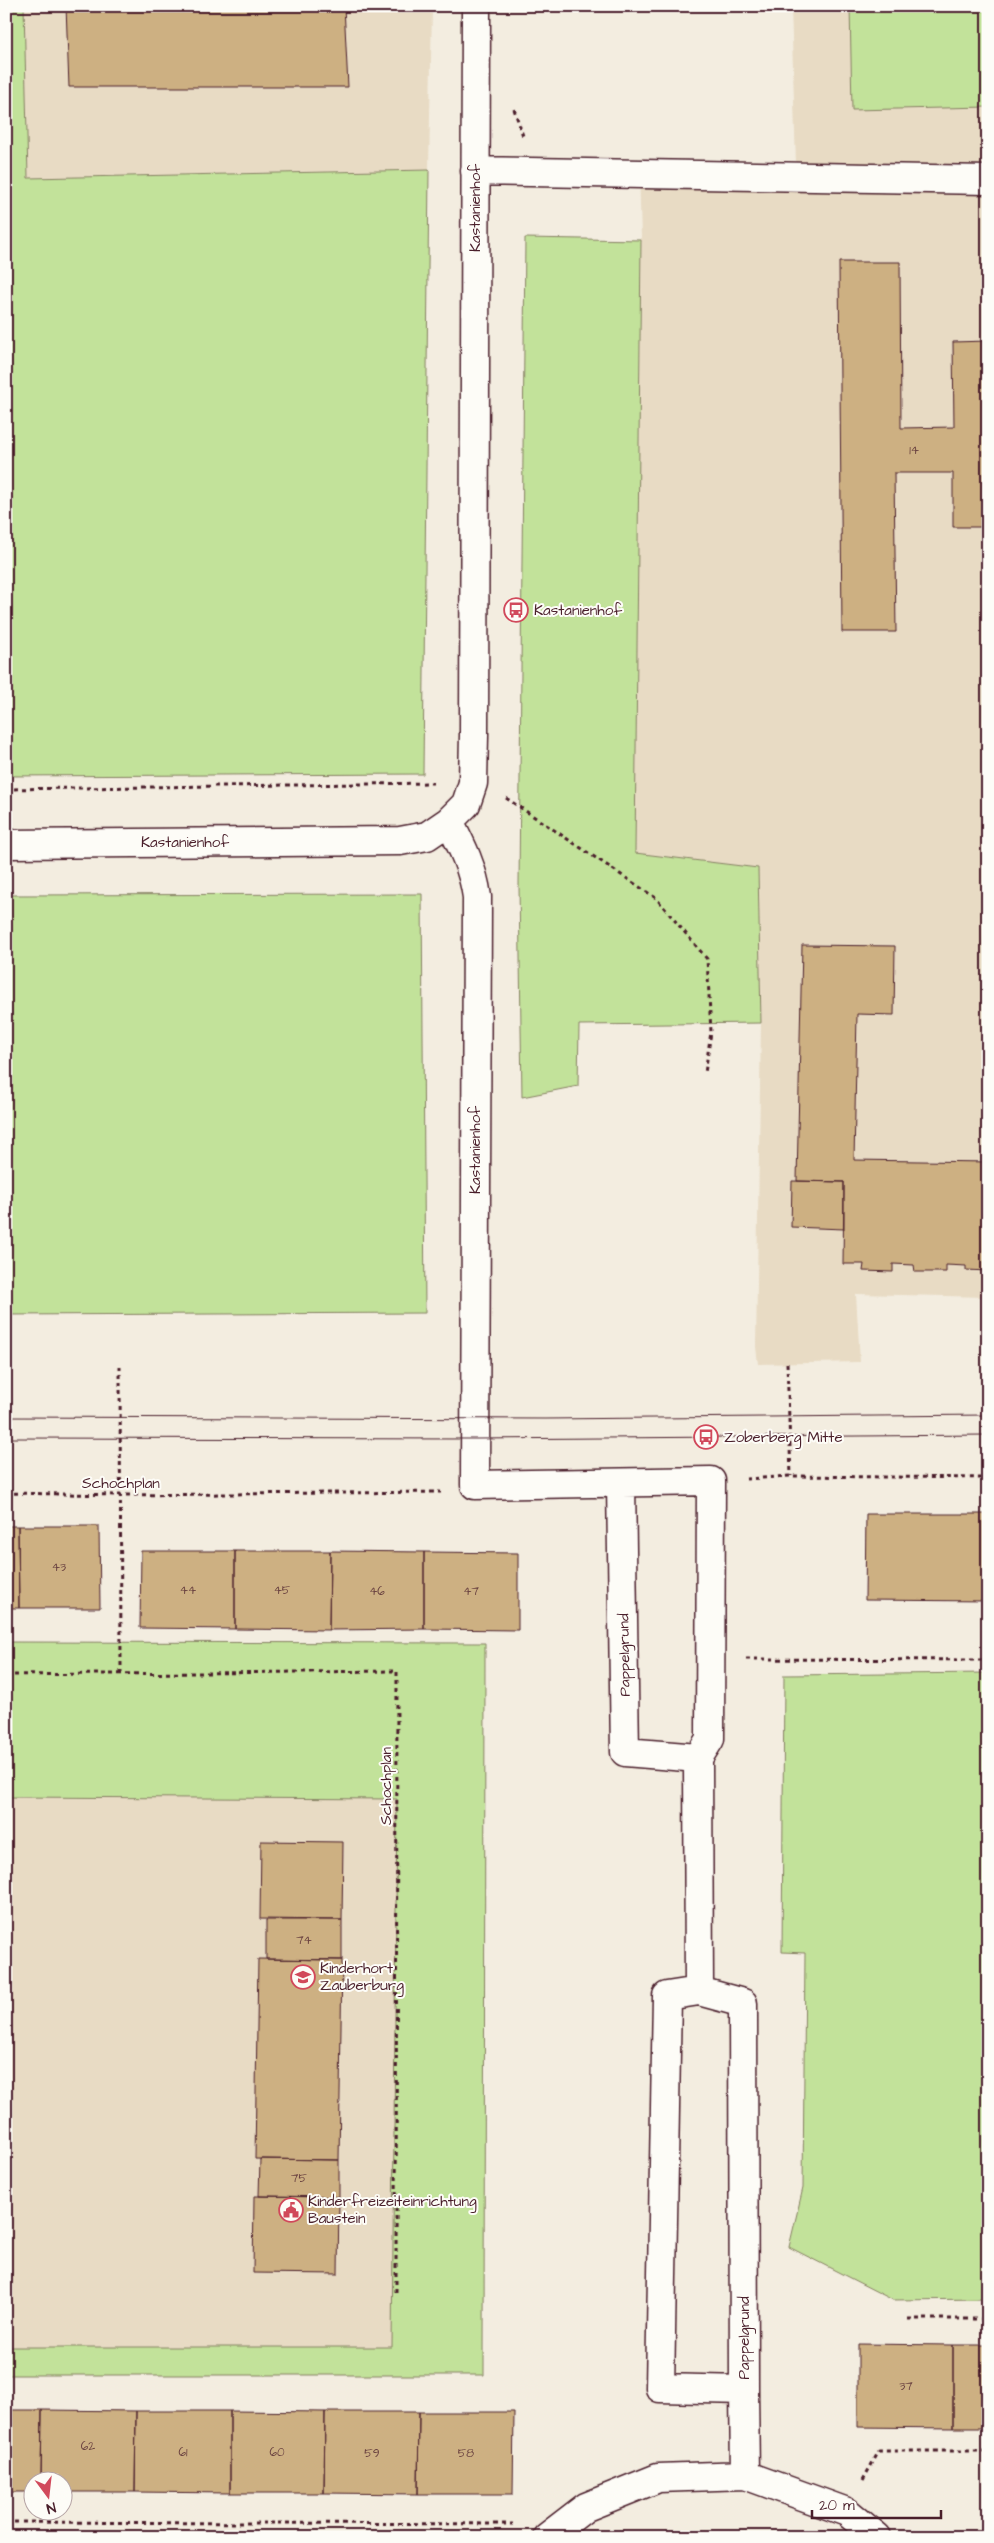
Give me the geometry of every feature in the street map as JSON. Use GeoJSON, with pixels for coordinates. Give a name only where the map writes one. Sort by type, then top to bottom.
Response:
{"type":"FeatureCollection","features":[{"type":"Feature","properties":{"kind":"street","name":"Kastanienhof"},"geometry":{"type":"LineString","coordinates":[[6,844],[400,841],[427,836],[449,821],[466,804],[473,782],[476,6]]}},
{"type":"Feature","properties":{"kind":"street"},"geometry":{"type":"LineString","coordinates":[[476,171],[988,180]]}},
{"type":"Feature","properties":{"kind":"street","name":"Kastanienhof"},"geometry":{"type":"LineString","coordinates":[[449,821],[467,855],[474,876],[477,896],[475,1485]]}},
{"type":"Feature","properties":{"kind":"street"},"geometry":{"type":"LineString","coordinates":[[475,1485],[711,1481],[712,1659],[710,1739],[698,1758],[699,1991]]}},
{"type":"Feature","properties":{"kind":"street","name":"Pappelgrund"},"geometry":{"type":"LineString","coordinates":[[622,1484],[625,1752],[698,1758]]}},
{"type":"Feature","properties":{"kind":"street","name":"Pappelgrund"},"geometry":{"type":"LineString","coordinates":[[699,1991],[743,2003],[744,2390],[660,2388],[667,1996],[699,1991]]}},
{"type":"Feature","properties":{"kind":"street"},"geometry":{"type":"LineString","coordinates":[[744,2390],[745,2475]]}},
{"type":"Feature","properties":{"kind":"street"},"geometry":{"type":"LineString","coordinates":[[555,2530],[586,2507],[658,2478],[745,2475],[847,2512],[877,2537]]}},
{"type":"Feature","properties":{"kind":"path"},"geometry":{"type":"LineString","coordinates":[[512,100],[523,137],[556,156],[556,172]]}},
{"type":"Feature","properties":{"kind":"path"},"geometry":{"type":"LineString","coordinates":[[6,789],[473,782]]}},
{"type":"Feature","properties":{"kind":"path"},"geometry":{"type":"LineString","coordinates":[[506,790],[506,800],[656,898],[707,959],[711,1032],[705,1073]]}},
{"type":"Feature","properties":{"kind":"path"},"geometry":{"type":"LineString","coordinates":[[787,1364],[791,1476]]}},
{"type":"Feature","properties":{"kind":"path"},"geometry":{"type":"LineString","coordinates":[[120,1366],[121,1673]]}},
{"type":"Feature","properties":{"kind":"path"},"geometry":{"type":"LineString","coordinates":[[711,1481],[791,1476],[988,1478]]}},
{"type":"Feature","properties":{"kind":"path","name":"Schochplan"},"geometry":{"type":"LineString","coordinates":[[6,1493],[120,1495],[448,1492],[475,1485]]}},
{"type":"Feature","properties":{"kind":"path"},"geometry":{"type":"LineString","coordinates":[[712,1659],[988,1660]]}},
{"type":"Feature","properties":{"kind":"path","name":"Schochplan"},"geometry":{"type":"LineString","coordinates":[[6,1675],[397,1671],[396,2292]]}},
{"type":"Feature","properties":{"kind":"path"},"geometry":{"type":"LineString","coordinates":[[908,2319],[988,2319]]}},
{"type":"Feature","properties":{"kind":"path"},"geometry":{"type":"LineString","coordinates":[[847,2512],[879,2451],[988,2451]]}},
{"type":"Feature","properties":{"kind":"path"},"geometry":{"type":"LineString","coordinates":[[6,2522],[555,2530]]}},
{"type":"Feature","properties":{"kind":"shaded area"},"geometry":{"type":"Polygon","coordinates":[[[24,6],[432,6],[429,170],[28,178],[24,6]]]}},
{"type":"Feature","properties":{"kind":"shaded area"},"geometry":{"type":"Polygon","coordinates":[[[791,6],[988,6],[988,1297],[856,1294],[860,1362],[758,1364],[756,1347],[761,1023],[758,868],[635,853],[641,240],[639,165],[796,165],[791,6]]]}},
{"type":"Feature","properties":{"kind":"shaded area"},"geometry":{"type":"Polygon","coordinates":[[[6,1797],[397,1799],[396,2292],[392,2348],[6,2347],[6,1797]]]}},
{"type":"Feature","properties":{"kind":"green space"},"geometry":{"type":"Polygon","coordinates":[[[6,6],[24,6],[28,178],[429,170],[423,774],[6,776],[6,6]]]}},
{"type":"Feature","properties":{"kind":"green space"},"geometry":{"type":"Polygon","coordinates":[[[850,6],[988,6],[988,107],[852,110],[850,6]]]}},
{"type":"Feature","properties":{"kind":"green space"},"geometry":{"type":"Polygon","coordinates":[[[525,238],[641,240],[635,853],[758,868],[761,1023],[579,1025],[578,1086],[522,1097],[519,886],[525,238]]]}},
{"type":"Feature","properties":{"kind":"green space"},"geometry":{"type":"Polygon","coordinates":[[[422,894],[425,1313],[6,1315],[6,895],[422,894]]]}},
{"type":"Feature","properties":{"kind":"green space"},"geometry":{"type":"Polygon","coordinates":[[[6,1642],[485,1643],[484,2375],[6,2375],[6,2347],[392,2347],[397,1799],[6,1797],[6,1642]]]}},
{"type":"Feature","properties":{"kind":"green space"},"geometry":{"type":"Polygon","coordinates":[[[988,1673],[988,2299],[893,2300],[789,2247],[803,2188],[805,1953],[782,1952],[784,1675],[988,1673]]]}},
{"type":"Feature","properties":{"kind":"building"},"geometry":{"type":"Polygon","coordinates":[[[66,6],[344,6],[348,87],[69,87],[66,6]]]}},
{"type":"Feature","properties":{"kind":"building"},"geometry":{"type":"Polygon","coordinates":[[[839,262],[900,262],[901,428],[954,427],[953,342],[988,341],[988,527],[953,527],[953,473],[894,473],[896,632],[842,632],[839,262]]]}},
{"type":"Feature","properties":{"kind":"building"},"geometry":{"type":"Polygon","coordinates":[[[802,945],[895,946],[894,1015],[857,1014],[854,1160],[988,1162],[988,1271],[966,1270],[966,1266],[946,1265],[946,1272],[915,1272],[914,1265],[893,1264],[893,1272],[863,1271],[864,1264],[843,1264],[844,1182],[797,1181],[802,945]]]}},
{"type":"Feature","properties":{"kind":"building"},"geometry":{"type":"Polygon","coordinates":[[[792,1181],[844,1182],[844,1229],[791,1227],[792,1181]]]}},
{"type":"Feature","properties":{"kind":"building"},"geometry":{"type":"Polygon","coordinates":[[[866,1514],[988,1514],[988,1601],[865,1600],[866,1514]]]}},
{"type":"Feature","properties":{"kind":"building"},"geometry":{"type":"Polygon","coordinates":[[[6,1526],[18,1526],[19,1608],[6,1608],[6,1526]]]}},
{"type":"Feature","properties":{"kind":"building"},"geometry":{"type":"Polygon","coordinates":[[[18,1526],[99,1526],[100,1608],[19,1608],[18,1526]]]}},
{"type":"Feature","properties":{"kind":"building"},"geometry":{"type":"Polygon","coordinates":[[[141,1551],[235,1551],[235,1629],[140,1628],[141,1551]]]}},
{"type":"Feature","properties":{"kind":"building"},"geometry":{"type":"Polygon","coordinates":[[[235,1551],[330,1551],[329,1630],[235,1629],[235,1551]]]}},
{"type":"Feature","properties":{"kind":"building"},"geometry":{"type":"Polygon","coordinates":[[[330,1551],[424,1552],[424,1629],[329,1630],[330,1551]]]}},
{"type":"Feature","properties":{"kind":"building"},"geometry":{"type":"Polygon","coordinates":[[[424,1552],[518,1553],[518,1630],[424,1629],[424,1552]]]}},
{"type":"Feature","properties":{"kind":"building"},"geometry":{"type":"Polygon","coordinates":[[[261,1841],[343,1842],[342,1920],[260,1919],[261,1841]]]}},
{"type":"Feature","properties":{"kind":"building"},"geometry":{"type":"Polygon","coordinates":[[[266,1920],[342,1920],[342,1960],[266,1959],[266,1920]]]}},
{"type":"Feature","properties":{"kind":"building"},"geometry":{"type":"Polygon","coordinates":[[[258,1959],[342,1960],[339,2160],[255,2159],[258,1959]]]}},
{"type":"Feature","properties":{"kind":"building"},"geometry":{"type":"Polygon","coordinates":[[[260,2159],[339,2160],[339,2197],[259,2196],[260,2159]]]}},
{"type":"Feature","properties":{"kind":"building"},"geometry":{"type":"Polygon","coordinates":[[[254,2196],[339,2197],[338,2274],[253,2273],[254,2196]]]}},
{"type":"Feature","properties":{"kind":"building"},"geometry":{"type":"Polygon","coordinates":[[[858,2344],[953,2345],[953,2428],[858,2427],[858,2344]]]}},
{"type":"Feature","properties":{"kind":"building"},"geometry":{"type":"Polygon","coordinates":[[[953,2345],[988,2345],[988,2428],[953,2428],[953,2345]]]}},
{"type":"Feature","properties":{"kind":"building"},"geometry":{"type":"Polygon","coordinates":[[[6,2410],[42,2410],[41,2470],[22,2470],[22,2492],[6,2492],[6,2410]]]}},
{"type":"Feature","properties":{"kind":"building"},"geometry":{"type":"Polygon","coordinates":[[[42,2410],[136,2411],[135,2492],[72,2492],[72,2470],[41,2470],[42,2410]]]}},
{"type":"Feature","properties":{"kind":"building"},"geometry":{"type":"Polygon","coordinates":[[[136,2411],[230,2411],[230,2493],[135,2492],[136,2411]]]}},
{"type":"Feature","properties":{"kind":"building"},"geometry":{"type":"Polygon","coordinates":[[[230,2411],[325,2412],[324,2493],[230,2493],[230,2411]]]}},
{"type":"Feature","properties":{"kind":"building"},"geometry":{"type":"Polygon","coordinates":[[[325,2412],[419,2412],[418,2494],[324,2493],[325,2412]]]}},
{"type":"Feature","properties":{"kind":"building"},"geometry":{"type":"Polygon","coordinates":[[[419,2412],[514,2412],[513,2494],[418,2494],[419,2412]]]}},
{"type":"Feature","properties":{"kind":"tram line"},"geometry":{"type":"LineString","coordinates":[[6,1417],[545,1419],[988,1415]]}},
{"type":"Feature","properties":{"kind":"tram line"},"geometry":{"type":"LineString","coordinates":[[6,1438],[475,1439],[988,1435]]}},
{"type":"Feature","properties":{"kind":"place","name":"Kastanienhof"},"geometry":{"type":"Point","coordinates":[516,610]}},
{"type":"Feature","properties":{"kind":"place","name":"Zoberberg Mitte"},"geometry":{"type":"Point","coordinates":[706,1437]}},
{"type":"Feature","properties":{"kind":"place","name":"Kinderhort Zauberburg"},"geometry":{"type":"Point","coordinates":[303,1977]}},
{"type":"Feature","properties":{"kind":"place","name":"Kinderfreizeiteinrichtung Baustein"},"geometry":{"type":"Point","coordinates":[291,2210]}}]}
